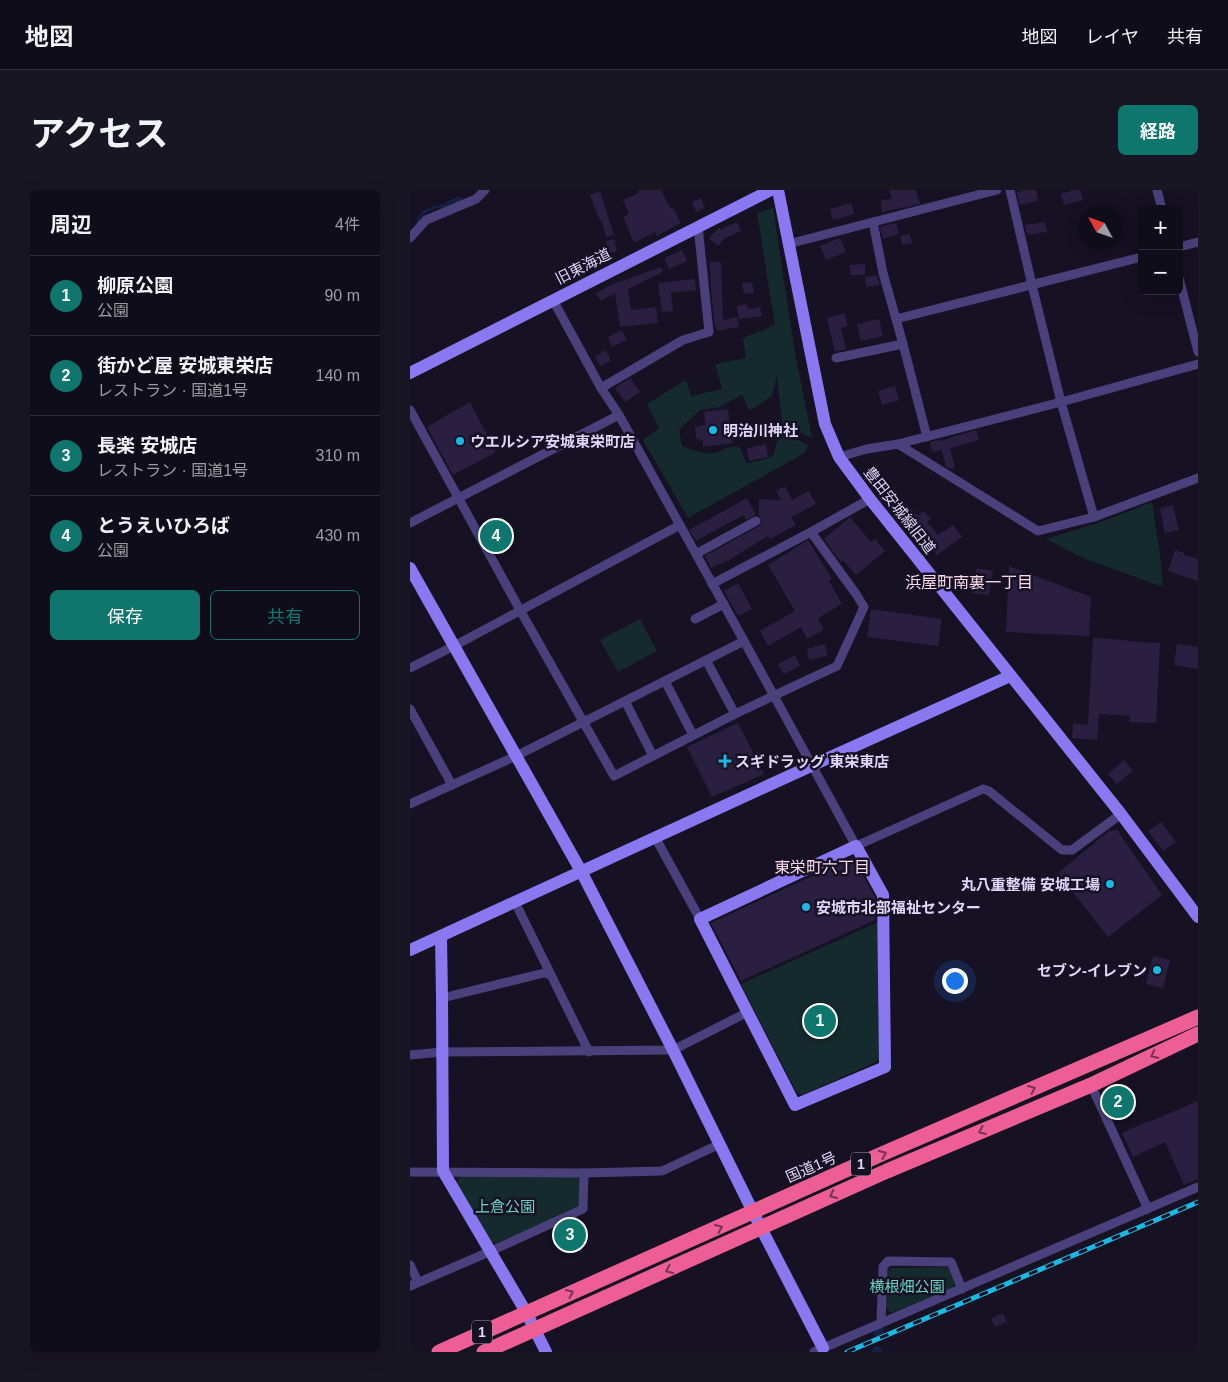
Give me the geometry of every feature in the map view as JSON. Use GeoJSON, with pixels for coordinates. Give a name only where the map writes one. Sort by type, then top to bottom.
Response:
{"type":"FeatureCollection","features":[{"type":"Feature","properties":{"kind":"highway","name":"国道1号"},"geometry":{"type":"LineString","coordinates":[[439,1352],[893,1149],[1198,1017]]}},
{"type":"Feature","properties":{"kind":"highway","name":"1"},"geometry":{"type":"LineString","coordinates":[[484,1352],[887,1171],[1091,1085],[1198,1034]]}},
{"type":"Feature","properties":{"kind":"street"},"geometry":{"type":"LineString","coordinates":[[410,238],[426,220],[476,199],[485,190]]}},
{"type":"Feature","properties":{"kind":"street","name":"旧東海道"},"geometry":{"type":"LineString","coordinates":[[410,373],[771,190]]}},
{"type":"Feature","properties":{"kind":"street","name":"豊田安城線旧道"},"geometry":{"type":"LineString","coordinates":[[778,190],[825,424],[839,457],[870,499],[1120,814],[1198,917]]}},
{"type":"Feature","properties":{"kind":"street"},"geometry":{"type":"LineString","coordinates":[[788,244],[997,190]]}},
{"type":"Feature","properties":{"kind":"street"},"geometry":{"type":"LineString","coordinates":[[1010,190],[1061,402],[1094,517]]}},
{"type":"Feature","properties":{"kind":"street"},"geometry":{"type":"LineString","coordinates":[[1157,190],[1161,205]]}},
{"type":"Feature","properties":{"kind":"street"},"geometry":{"type":"LineString","coordinates":[[873,222],[883,273],[927,437]]}},
{"type":"Feature","properties":{"kind":"street"},"geometry":{"type":"LineString","coordinates":[[601,388],[683,340],[709,332],[698,226]]}},
{"type":"Feature","properties":{"kind":"street"},"geometry":{"type":"LineString","coordinates":[[1183,246],[1198,242]]}},
{"type":"Feature","properties":{"kind":"street"},"geometry":{"type":"LineString","coordinates":[[896,319],[1138,258]]}},
{"type":"Feature","properties":{"kind":"street"},"geometry":{"type":"LineString","coordinates":[[1183,294],[1198,352]]}},
{"type":"Feature","properties":{"kind":"street"},"geometry":{"type":"LineString","coordinates":[[553,300],[724,604],[883,895],[885,1066],[795,1105],[700,919],[655,837]]}},
{"type":"Feature","properties":{"kind":"street"},"geometry":{"type":"LineString","coordinates":[[836,358],[903,344]]}},
{"type":"Feature","properties":{"kind":"street"},"geometry":{"type":"LineString","coordinates":[[839,457],[867,449],[927,437],[1198,364]]}},
{"type":"Feature","properties":{"kind":"street"},"geometry":{"type":"LineString","coordinates":[[410,410],[614,776],[735,714],[836,666],[864,607],[811,532]]}},
{"type":"Feature","properties":{"kind":"street"},"geometry":{"type":"LineString","coordinates":[[410,523],[619,415]]}},
{"type":"Feature","properties":{"kind":"street"},"geometry":{"type":"LineString","coordinates":[[898,444],[1038,531],[1094,517],[1198,478]]}},
{"type":"Feature","properties":{"kind":"street"},"geometry":{"type":"LineString","coordinates":[[712,584],[870,499]]}},
{"type":"Feature","properties":{"kind":"street"},"geometry":{"type":"LineString","coordinates":[[696,554],[756,522]]}},
{"type":"Feature","properties":{"kind":"street"},"geometry":{"type":"LineString","coordinates":[[410,668],[680,525]]}},
{"type":"Feature","properties":{"kind":"street"},"geometry":{"type":"LineString","coordinates":[[410,568],[581,871],[762,1228],[818,1350],[1198,1187]]}},
{"type":"Feature","properties":{"kind":"street"},"geometry":{"type":"LineString","coordinates":[[695,619],[724,604]]}},
{"type":"Feature","properties":{"kind":"street"},"geometry":{"type":"LineString","coordinates":[[410,804],[516,756],[744,641]]}},
{"type":"Feature","properties":{"kind":"street"},"geometry":{"type":"LineString","coordinates":[[706,660],[735,714]]}},
{"type":"Feature","properties":{"kind":"street"},"geometry":{"type":"LineString","coordinates":[[410,950],[1010,676]]}},
{"type":"Feature","properties":{"kind":"street"},"geometry":{"type":"LineString","coordinates":[[665,681],[693,735]]}},
{"type":"Feature","properties":{"kind":"street"},"geometry":{"type":"LineString","coordinates":[[625,701],[653,756]]}},
{"type":"Feature","properties":{"kind":"street"},"geometry":{"type":"LineString","coordinates":[[410,709],[452,785]]}},
{"type":"Feature","properties":{"kind":"street"},"geometry":{"type":"LineString","coordinates":[[700,919],[983,789],[989,791],[1062,850],[1072,850],[1120,814]]}},
{"type":"Feature","properties":{"kind":"street"},"geometry":{"type":"LineString","coordinates":[[515,902],[589,1052]]}},
{"type":"Feature","properties":{"kind":"street"},"geometry":{"type":"LineString","coordinates":[[441,936],[443,1171],[526,1312],[546,1352]]}},
{"type":"Feature","properties":{"kind":"street"},"geometry":{"type":"LineString","coordinates":[[442,998],[544,974],[551,975]]}},
{"type":"Feature","properties":{"kind":"street"},"geometry":{"type":"LineString","coordinates":[[410,1055],[442,1052],[673,1050],[748,1012]]}},
{"type":"Feature","properties":{"kind":"street"},"geometry":{"type":"LineString","coordinates":[[1091,1085],[1148,1209]]}},
{"type":"Feature","properties":{"kind":"street"},"geometry":{"type":"LineString","coordinates":[[410,1172],[662,1172],[720,1144]]}},
{"type":"Feature","properties":{"kind":"street"},"geometry":{"type":"LineString","coordinates":[[410,1265],[414,1284],[583,1209],[584,1173]]}},
{"type":"Feature","properties":{"kind":"street"},"geometry":{"type":"LineString","coordinates":[[881,1322],[883,1267],[888,1261],[951,1262],[962,1289]]}},
{"type":"Feature","properties":{"kind":"green space"},"geometry":{"type":"Polygon","coordinates":[[[773,208],[795,353],[812,438],[782,424],[777,375],[772,396],[750,411],[742,395],[720,407],[700,410],[679,430],[682,446],[706,453],[715,453],[728,448],[739,447],[747,463],[773,456],[780,432],[808,445],[805,453],[688,518],[643,440],[659,428],[647,404],[686,380],[691,396],[722,389],[715,364],[746,358],[743,338],[775,325],[757,213],[773,208]]]}},
{"type":"Feature","properties":{"kind":"green space"},"geometry":{"type":"Polygon","coordinates":[[[1152,502],[1163,587],[1085,559],[1046,539],[1098,523],[1152,502]]]}},
{"type":"Feature","properties":{"kind":"green space"},"geometry":{"type":"Polygon","coordinates":[[[502,516],[515,541],[489,555],[476,530],[502,516]]]}},
{"type":"Feature","properties":{"kind":"green space"},"geometry":{"type":"Polygon","coordinates":[[[640,619],[657,651],[618,672],[600,640],[640,619]]]}},
{"type":"Feature","properties":{"kind":"green space"},"geometry":{"type":"Polygon","coordinates":[[[878,922],[879,1058],[876,1062],[802,1095],[797,1093],[741,984],[878,922]]]}},
{"type":"Feature","properties":{"kind":"green space","name":"上倉公園"},"geometry":{"type":"Polygon","coordinates":[[[460,1176],[576,1176],[580,1180],[580,1204],[497,1243],[490,1242],[456,1183],[460,1176]]]}},
{"type":"Feature","properties":{"kind":"green space","name":"横根畑公園"},"geometry":{"type":"Polygon","coordinates":[[[891,1268],[948,1268],[955,1282],[953,1288],[891,1313],[886,1308],[887,1272],[891,1268]]]}},
{"type":"Feature","properties":{"kind":"water"},"geometry":{"type":"Polygon","coordinates":[[[458,197],[465,200],[456,204],[452,202],[445,208],[435,209],[422,215],[418,224],[416,221],[424,210],[445,204],[447,201],[458,197]]]}},
{"type":"Feature","properties":{"kind":"building"},"geometry":{"type":"Polygon","coordinates":[[[638,190],[661,190],[681,223],[657,236],[655,232],[634,243],[623,217],[629,214],[623,200],[639,193],[638,190]]]}},
{"type":"Feature","properties":{"kind":"building"},"geometry":{"type":"Polygon","coordinates":[[[889,190],[916,190],[920,204],[882,212],[881,200],[892,199],[889,190]]]}},
{"type":"Feature","properties":{"kind":"building"},"geometry":{"type":"Polygon","coordinates":[[[1036,190],[1038,201],[1020,205],[1017,192],[1036,190]]]}},
{"type":"Feature","properties":{"kind":"building"},"geometry":{"type":"Polygon","coordinates":[[[1080,190],[1083,200],[1064,205],[1061,194],[1080,190]]]}},
{"type":"Feature","properties":{"kind":"building"},"geometry":{"type":"Polygon","coordinates":[[[600,191],[614,235],[606,237],[590,195],[600,191]]]}},
{"type":"Feature","properties":{"kind":"building"},"geometry":{"type":"Polygon","coordinates":[[[701,198],[705,208],[696,212],[692,202],[701,198]]]}},
{"type":"Feature","properties":{"kind":"building"},"geometry":{"type":"Polygon","coordinates":[[[851,203],[854,214],[833,220],[830,209],[851,203]]]}},
{"type":"Feature","properties":{"kind":"building"},"geometry":{"type":"Polygon","coordinates":[[[737,222],[741,231],[724,239],[718,246],[709,238],[719,228],[721,229],[737,222]]]}},
{"type":"Feature","properties":{"kind":"building"},"geometry":{"type":"Polygon","coordinates":[[[1045,222],[1047,232],[1027,235],[1025,225],[1045,222]]]}},
{"type":"Feature","properties":{"kind":"building"},"geometry":{"type":"Polygon","coordinates":[[[896,223],[899,234],[883,239],[880,227],[896,223]]]}},
{"type":"Feature","properties":{"kind":"building"},"geometry":{"type":"Polygon","coordinates":[[[910,234],[912,243],[902,245],[900,236],[910,234]]]}},
{"type":"Feature","properties":{"kind":"building"},"geometry":{"type":"Polygon","coordinates":[[[840,238],[846,252],[826,260],[820,246],[840,238]]]}},
{"type":"Feature","properties":{"kind":"building"},"geometry":{"type":"Polygon","coordinates":[[[614,239],[617,251],[610,254],[606,241],[614,239]]]}},
{"type":"Feature","properties":{"kind":"building"},"geometry":{"type":"Polygon","coordinates":[[[682,250],[687,261],[669,269],[664,258],[682,250]]]}},
{"type":"Feature","properties":{"kind":"building"},"geometry":{"type":"Polygon","coordinates":[[[710,262],[721,262],[723,320],[737,317],[739,327],[717,331],[717,326],[715,327],[710,262]]]}},
{"type":"Feature","properties":{"kind":"building"},"geometry":{"type":"Polygon","coordinates":[[[865,264],[865,275],[850,275],[850,265],[865,264]]]}},
{"type":"Feature","properties":{"kind":"building"},"geometry":{"type":"Polygon","coordinates":[[[661,267],[663,272],[628,289],[631,310],[656,307],[658,323],[620,327],[615,293],[601,301],[596,293],[613,284],[661,267]]]}},
{"type":"Feature","properties":{"kind":"building"},"geometry":{"type":"Polygon","coordinates":[[[877,275],[880,285],[866,287],[865,277],[877,275]]]}},
{"type":"Feature","properties":{"kind":"building"},"geometry":{"type":"Polygon","coordinates":[[[695,279],[696,290],[671,293],[673,311],[662,312],[658,283],[695,279]]]}},
{"type":"Feature","properties":{"kind":"building"},"geometry":{"type":"Polygon","coordinates":[[[752,282],[754,293],[744,294],[742,283],[752,282]]]}},
{"type":"Feature","properties":{"kind":"building"},"geometry":{"type":"Polygon","coordinates":[[[747,304],[747,309],[760,307],[762,316],[739,319],[737,306],[747,304]]]}},
{"type":"Feature","properties":{"kind":"building"},"geometry":{"type":"Polygon","coordinates":[[[844,313],[848,326],[841,328],[846,349],[835,352],[827,318],[844,313]]]}},
{"type":"Feature","properties":{"kind":"building"},"geometry":{"type":"Polygon","coordinates":[[[879,319],[883,336],[861,341],[857,324],[879,319]]]}},
{"type":"Feature","properties":{"kind":"building"},"geometry":{"type":"Polygon","coordinates":[[[622,330],[627,340],[612,347],[608,337],[622,330]]]}},
{"type":"Feature","properties":{"kind":"building"},"geometry":{"type":"Polygon","coordinates":[[[606,350],[611,361],[600,366],[595,356],[606,350]]]}},
{"type":"Feature","properties":{"kind":"building"},"geometry":{"type":"Polygon","coordinates":[[[630,378],[640,392],[625,402],[615,388],[630,378]]]}},
{"type":"Feature","properties":{"kind":"building"},"geometry":{"type":"Polygon","coordinates":[[[895,386],[899,400],[882,405],[878,391],[895,386]]]}},
{"type":"Feature","properties":{"kind":"building","name":"ウエルシア安城東栄町店"},"geometry":{"type":"Polygon","coordinates":[[[470,402],[496,452],[453,475],[427,427],[470,402]]]}},
{"type":"Feature","properties":{"kind":"building","name":"明治川神社"},"geometry":{"type":"Polygon","coordinates":[[[728,409],[732,443],[703,447],[703,440],[699,441],[699,438],[696,439],[695,427],[705,425],[704,412],[728,409]]]}},
{"type":"Feature","properties":{"kind":"building"},"geometry":{"type":"Polygon","coordinates":[[[976,430],[979,440],[950,448],[955,468],[946,467],[942,450],[932,452],[930,442],[940,441],[976,430]]]}},
{"type":"Feature","properties":{"kind":"building"},"geometry":{"type":"Polygon","coordinates":[[[766,444],[768,457],[749,461],[747,448],[766,444]]]}},
{"type":"Feature","properties":{"kind":"building"},"geometry":{"type":"Polygon","coordinates":[[[785,486],[792,500],[809,491],[816,504],[791,517],[796,525],[770,539],[768,536],[731,559],[711,568],[705,556],[759,526],[762,521],[759,515],[759,499],[781,500],[776,491],[785,486]]]}},
{"type":"Feature","properties":{"kind":"building"},"geometry":{"type":"Polygon","coordinates":[[[887,489],[901,506],[905,502],[918,516],[923,511],[931,519],[927,522],[938,535],[953,525],[962,537],[937,555],[926,540],[921,544],[914,537],[919,533],[906,517],[902,521],[880,495],[887,489]]]}},
{"type":"Feature","properties":{"kind":"building"},"geometry":{"type":"Polygon","coordinates":[[[747,498],[756,515],[746,520],[743,515],[696,541],[689,530],[747,498]]]}},
{"type":"Feature","properties":{"kind":"building"},"geometry":{"type":"Polygon","coordinates":[[[1173,505],[1179,530],[1165,533],[1160,508],[1173,505]]]}},
{"type":"Feature","properties":{"kind":"building"},"geometry":{"type":"Polygon","coordinates":[[[850,517],[871,542],[875,539],[885,551],[856,575],[843,560],[841,562],[824,539],[850,517]]]}},
{"type":"Feature","properties":{"kind":"building"},"geometry":{"type":"Polygon","coordinates":[[[808,540],[832,579],[829,581],[842,604],[818,618],[824,630],[807,639],[801,627],[768,646],[760,631],[795,611],[768,565],[808,540]]]}},
{"type":"Feature","properties":{"kind":"building"},"geometry":{"type":"Polygon","coordinates":[[[1175,550],[1184,553],[1185,557],[1185,555],[1198,559],[1198,581],[1168,571],[1175,550]]]}},
{"type":"Feature","properties":{"kind":"building"},"geometry":{"type":"Polygon","coordinates":[[[1009,566],[1091,597],[1089,636],[1006,632],[1009,566]]]}},
{"type":"Feature","properties":{"kind":"building"},"geometry":{"type":"Polygon","coordinates":[[[976,568],[993,571],[989,595],[972,593],[976,568]]]}},
{"type":"Feature","properties":{"kind":"building"},"geometry":{"type":"Polygon","coordinates":[[[738,583],[752,609],[738,616],[724,591],[738,583]]]}},
{"type":"Feature","properties":{"kind":"building"},"geometry":{"type":"Polygon","coordinates":[[[871,609],[942,619],[938,646],[867,637],[871,609]]]}},
{"type":"Feature","properties":{"kind":"building"},"geometry":{"type":"Polygon","coordinates":[[[1093,638],[1160,643],[1156,723],[1129,722],[1130,716],[1099,714],[1097,740],[1072,738],[1073,723],[1088,725],[1093,638]]]}},
{"type":"Feature","properties":{"kind":"building"},"geometry":{"type":"Polygon","coordinates":[[[825,644],[827,656],[809,660],[807,649],[825,644]]]}},
{"type":"Feature","properties":{"kind":"building"},"geometry":{"type":"Polygon","coordinates":[[[1177,644],[1198,647],[1198,669],[1174,665],[1177,644]]]}},
{"type":"Feature","properties":{"kind":"building"},"geometry":{"type":"Polygon","coordinates":[[[795,655],[800,666],[784,674],[778,664],[795,655]]]}},
{"type":"Feature","properties":{"kind":"building","name":"スギドラッグ 東栄東店"},"geometry":{"type":"Polygon","coordinates":[[[738,723],[764,774],[712,797],[687,747],[738,723]]]}},
{"type":"Feature","properties":{"kind":"building"},"geometry":{"type":"Polygon","coordinates":[[[1124,760],[1133,771],[1117,784],[1108,774],[1124,760]]]}},
{"type":"Feature","properties":{"kind":"building"},"geometry":{"type":"Polygon","coordinates":[[[1161,822],[1176,842],[1163,851],[1148,831],[1161,822]]]}},
{"type":"Feature","properties":{"kind":"building","name":"丸八重整備 安城工場"},"geometry":{"type":"Polygon","coordinates":[[[1117,830],[1162,895],[1108,937],[1058,873],[1109,831],[1117,830]]]}},
{"type":"Feature","properties":{"kind":"building","name":"安城市北部福祉センター"},"geometry":{"type":"Polygon","coordinates":[[[853,857],[875,897],[875,920],[741,981],[711,923],[853,857]]]}},
{"type":"Feature","properties":{"kind":"building"},"geometry":{"type":"Polygon","coordinates":[[[1153,956],[1170,960],[1163,988],[1146,984],[1153,956]]]}},
{"type":"Feature","properties":{"kind":"building"},"geometry":{"type":"Polygon","coordinates":[[[1122,1088],[1128,1101],[1110,1109],[1104,1097],[1122,1088]]]}},
{"type":"Feature","properties":{"kind":"building"},"geometry":{"type":"Polygon","coordinates":[[[1198,1101],[1198,1179],[1184,1185],[1165,1142],[1133,1157],[1122,1133],[1198,1101]]]}},
{"type":"Feature","properties":{"kind":"building"},"geometry":{"type":"Polygon","coordinates":[[[563,1225],[567,1233],[583,1226],[587,1237],[559,1248],[552,1230],[563,1225]]]}},
{"type":"Feature","properties":{"kind":"building"},"geometry":{"type":"Polygon","coordinates":[[[1003,1313],[1007,1322],[995,1327],[991,1319],[1003,1313]]]}},
{"type":"Feature","properties":{"kind":"waterway"},"geometry":{"type":"LineString","coordinates":[[879,1329],[879,1334]]}},
{"type":"Feature","properties":{"kind":"railway"},"geometry":{"type":"LineString","coordinates":[[847,1352],[1198,1202]]}},
{"type":"Feature","properties":{"kind":"place","name":"明治川神社"},"geometry":{"type":"Point","coordinates":[713,430]}},
{"type":"Feature","properties":{"kind":"place","name":"ウエルシア安城東栄町店"},"geometry":{"type":"Point","coordinates":[460,441]}},
{"type":"Feature","properties":{"kind":"place","name":"とうえいひろば"},"geometry":{"type":"Point","coordinates":[496,536]}},
{"type":"Feature","properties":{"kind":"place","name":"スギドラッグ 東栄東店"},"geometry":{"type":"Point","coordinates":[725,761]}},
{"type":"Feature","properties":{"kind":"place","name":"丸八重整備 安城工場"},"geometry":{"type":"Point","coordinates":[1110,884]}},
{"type":"Feature","properties":{"kind":"place","name":"安城市北部福祉センター"},"geometry":{"type":"Point","coordinates":[806,907]}},
{"type":"Feature","properties":{"kind":"place","name":"セブン-イレブン"},"geometry":{"type":"Point","coordinates":[1157,970]}},
{"type":"Feature","properties":{"kind":"place","name":"柳原公園"},"geometry":{"type":"Point","coordinates":[820,1021]}},
{"type":"Feature","properties":{"kind":"place","name":"街かど屋 安城東栄店"},"geometry":{"type":"Point","coordinates":[1118,1102]}},
{"type":"Feature","properties":{"kind":"place","name":"長楽 安城店"},"geometry":{"type":"Point","coordinates":[570,1235]}},
{"type":"Feature","properties":{"kind":"district","name":"浜屋町南裏一丁目"},"geometry":{"type":"Point","coordinates":[969,582]}},
{"type":"Feature","properties":{"kind":"district","name":"東栄町六丁目"},"geometry":{"type":"Point","coordinates":[822,867]}}]}
